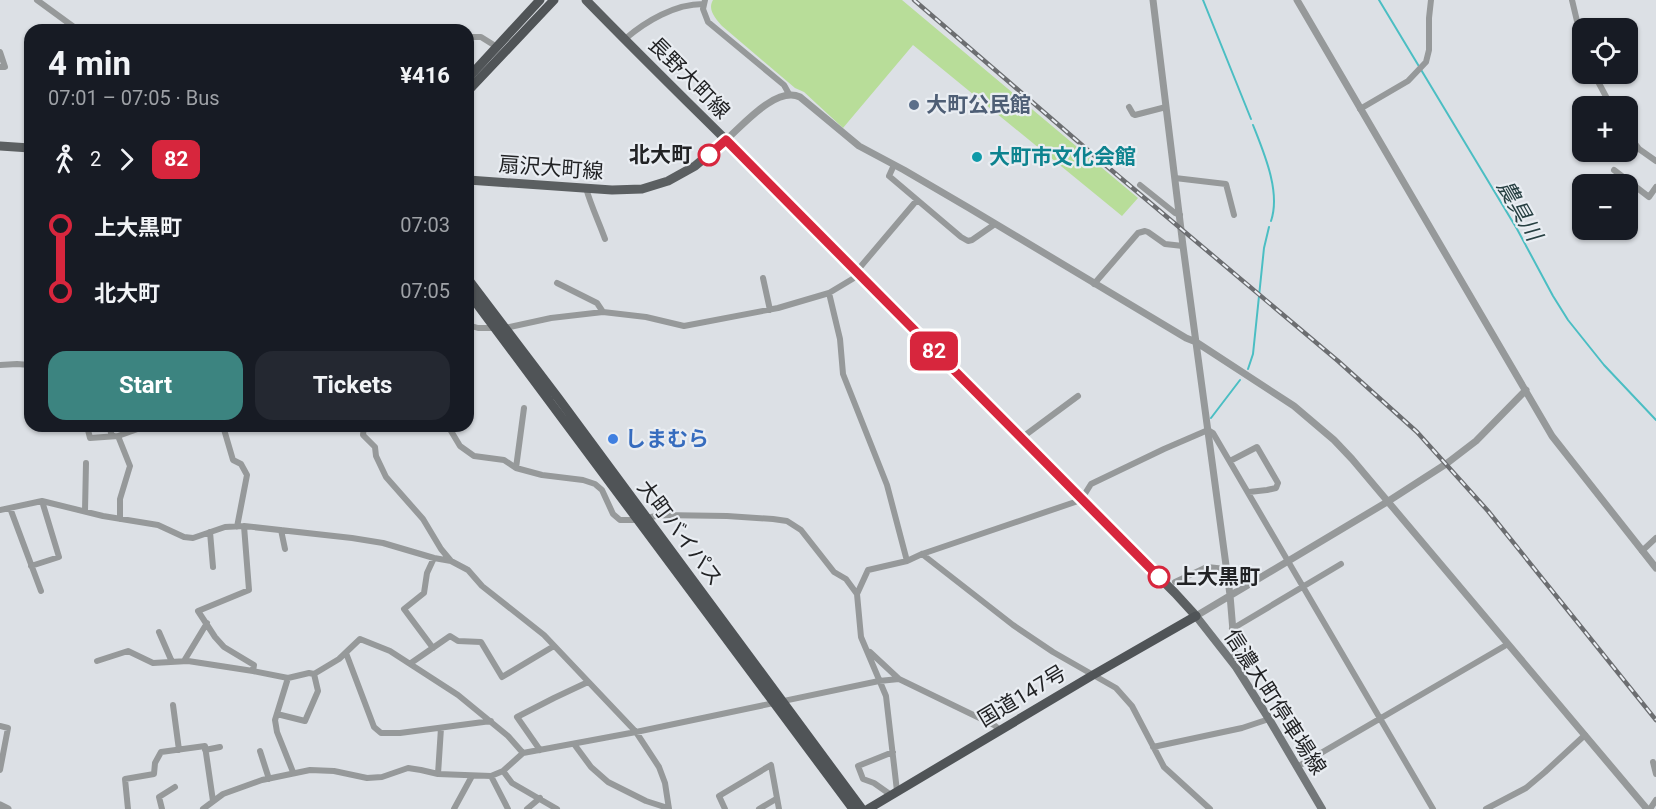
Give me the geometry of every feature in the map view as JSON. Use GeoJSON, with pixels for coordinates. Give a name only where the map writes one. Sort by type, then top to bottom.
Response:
{"type":"FeatureCollection","features":[{"type":"Feature","properties":{"kind":"highway"},"geometry":{"type":"LineString","coordinates":[[474,72],[540,0]]}},
{"type":"Feature","properties":{"kind":"highway"},"geometry":{"type":"LineString","coordinates":[[474,85],[554,0]]}},
{"type":"Feature","properties":{"kind":"highway","name":"大町バイパス"},"geometry":{"type":"LineString","coordinates":[[474,288],[500,328],[778,702],[862,809]]}},
{"type":"Feature","properties":{"kind":"highway","name":"大町バイパス"},"geometry":{"type":"LineString","coordinates":[[474,299],[500,328]]}},
{"type":"Feature","properties":{"kind":"highway","name":"国道147号"},"geometry":{"type":"LineString","coordinates":[[868,809],[1196,616]]}},
{"type":"Feature","properties":{"kind":"highway","name":"大町バイパス"},"geometry":{"type":"LineString","coordinates":[[778,702],[853,809]]}},
{"type":"Feature","properties":{"kind":"main road","name":"長野大町線"},"geometry":{"type":"LineString","coordinates":[[586,0],[1196,616]]}},
{"type":"Feature","properties":{"kind":"main road","name":"扇沢大町線"},"geometry":{"type":"LineString","coordinates":[[474,180],[612,190],[642,189],[668,181],[695,166],[726,140]]}},
{"type":"Feature","properties":{"kind":"main road"},"geometry":{"type":"LineString","coordinates":[[0,146],[24,148]]}},
{"type":"Feature","properties":{"kind":"main road","name":"信濃大町停車場線"},"geometry":{"type":"LineString","coordinates":[[1196,616],[1236,667],[1322,809]]}},
{"type":"Feature","properties":{"kind":"street"},"geometry":{"type":"LineString","coordinates":[[37,0],[70,24]]}},
{"type":"Feature","properties":{"kind":"street"},"geometry":{"type":"LineString","coordinates":[[1154,0],[1230,595],[1236,667]]}},
{"type":"Feature","properties":{"kind":"street"},"geometry":{"type":"LineString","coordinates":[[1297,0],[1552,436],[1656,568]]}},
{"type":"Feature","properties":{"kind":"street"},"geometry":{"type":"LineString","coordinates":[[1360,109],[1408,81],[1426,62],[1429,50],[1428,18],[1431,0]]}},
{"type":"Feature","properties":{"kind":"street"},"geometry":{"type":"LineString","coordinates":[[1572,0],[1576,18]]}},
{"type":"Feature","properties":{"kind":"street"},"geometry":{"type":"LineString","coordinates":[[624,39],[644,24],[667,12],[704,2],[705,16],[708,21],[784,85],[789,94]]}},
{"type":"Feature","properties":{"kind":"street"},"geometry":{"type":"LineString","coordinates":[[474,38],[482,37],[497,47]]}},
{"type":"Feature","properties":{"kind":"street"},"geometry":{"type":"LineString","coordinates":[[0,51],[5,67],[0,67]]}},
{"type":"Feature","properties":{"kind":"street"},"geometry":{"type":"LineString","coordinates":[[726,140],[759,110],[776,99],[789,94],[800,97],[859,146],[1196,342],[1294,406],[1318,425],[1352,459],[1649,809],[1656,800]]}},
{"type":"Feature","properties":{"kind":"street"},"geometry":{"type":"LineString","coordinates":[[1129,107],[1135,115],[1166,107]]}},
{"type":"Feature","properties":{"kind":"street"},"geometry":{"type":"LineString","coordinates":[[1638,146],[1656,161]]}},
{"type":"Feature","properties":{"kind":"street"},"geometry":{"type":"LineString","coordinates":[[894,165],[889,176],[961,237],[968,241],[972,240],[995,224]]}},
{"type":"Feature","properties":{"kind":"street"},"geometry":{"type":"LineString","coordinates":[[1614,170],[1649,197],[1656,186]]}},
{"type":"Feature","properties":{"kind":"street"},"geometry":{"type":"LineString","coordinates":[[1176,178],[1226,183],[1234,215]]}},
{"type":"Feature","properties":{"kind":"street"},"geometry":{"type":"LineString","coordinates":[[1140,184],[1180,215]]}},
{"type":"Feature","properties":{"kind":"street"},"geometry":{"type":"LineString","coordinates":[[586,188],[605,239]]}},
{"type":"Feature","properties":{"kind":"street"},"geometry":{"type":"LineString","coordinates":[[474,327],[500,328],[551,318],[603,312],[646,317],[684,326],[770,310],[829,292],[857,273],[917,200]]}},
{"type":"Feature","properties":{"kind":"street"},"geometry":{"type":"LineString","coordinates":[[1094,284],[1138,233],[1148,231],[1165,244],[1184,246]]}},
{"type":"Feature","properties":{"kind":"street"},"geometry":{"type":"LineString","coordinates":[[763,278],[770,310]]}},
{"type":"Feature","properties":{"kind":"street"},"geometry":{"type":"LineString","coordinates":[[558,283],[597,303],[603,312]]}},
{"type":"Feature","properties":{"kind":"street"},"geometry":{"type":"LineString","coordinates":[[829,292],[840,339],[843,374],[887,485],[907,561]]}},
{"type":"Feature","properties":{"kind":"street"},"geometry":{"type":"LineString","coordinates":[[0,365],[24,365]]}},
{"type":"Feature","properties":{"kind":"street"},"geometry":{"type":"LineString","coordinates":[[1196,616],[1387,502],[1462,453],[1491,427],[1526,390]]}},
{"type":"Feature","properties":{"kind":"street"},"geometry":{"type":"LineString","coordinates":[[1020,439],[1078,396]]}},
{"type":"Feature","properties":{"kind":"street"},"geometry":{"type":"LineString","coordinates":[[516,468],[524,408]]}},
{"type":"Feature","properties":{"kind":"street"},"geometry":{"type":"LineString","coordinates":[[1209,430],[1249,492],[1433,809]]}},
{"type":"Feature","properties":{"kind":"street"},"geometry":{"type":"LineString","coordinates":[[894,752],[858,766],[863,779],[894,793],[894,752],[886,696],[861,637],[857,594],[868,570],[907,561],[1082,500],[1091,484],[1209,430]]}},
{"type":"Feature","properties":{"kind":"street"},"geometry":{"type":"LineString","coordinates":[[88,432],[90,438],[115,436],[127,432]]}},
{"type":"Feature","properties":{"kind":"street"},"geometry":{"type":"LineString","coordinates":[[113,432],[129,466],[120,499],[120,519]]}},
{"type":"Feature","properties":{"kind":"street"},"geometry":{"type":"LineString","coordinates":[[225,432],[233,460],[242,464],[247,475],[240,527],[249,590],[198,611],[224,646],[254,665],[253,671]]}},
{"type":"Feature","properties":{"kind":"street"},"geometry":{"type":"LineString","coordinates":[[363,432],[363,435],[375,447],[376,456],[386,477],[423,519],[451,561]]}},
{"type":"Feature","properties":{"kind":"street"},"geometry":{"type":"LineString","coordinates":[[452,432],[460,446],[474,456],[504,460],[516,468],[542,475],[583,480],[595,484],[602,490],[616,517],[620,520],[660,515],[728,516],[787,521],[801,530],[834,572],[846,579],[857,594]]}},
{"type":"Feature","properties":{"kind":"street"},"geometry":{"type":"LineString","coordinates":[[1230,461],[1257,447],[1278,483],[1276,488],[1249,492]]}},
{"type":"Feature","properties":{"kind":"street"},"geometry":{"type":"LineString","coordinates":[[85,511],[86,463]]}},
{"type":"Feature","properties":{"kind":"street"},"geometry":{"type":"LineString","coordinates":[[32,566],[59,557],[42,501]]}},
{"type":"Feature","properties":{"kind":"street"},"geometry":{"type":"LineString","coordinates":[[0,510],[42,501],[102,516],[159,525],[184,537],[193,538],[225,526],[281,530],[384,543],[451,561],[468,570],[482,586],[544,635],[636,732],[659,767],[665,783],[669,808],[646,801],[608,782],[591,767],[574,744]]}},
{"type":"Feature","properties":{"kind":"street"},"geometry":{"type":"LineString","coordinates":[[10,508],[41,591]]}},
{"type":"Feature","properties":{"kind":"street"},"geometry":{"type":"LineString","coordinates":[[281,530],[285,549]]}},
{"type":"Feature","properties":{"kind":"street"},"geometry":{"type":"LineString","coordinates":[[210,532],[213,567]]}},
{"type":"Feature","properties":{"kind":"street"},"geometry":{"type":"LineString","coordinates":[[1642,551],[1656,538]]}},
{"type":"Feature","properties":{"kind":"street"},"geometry":{"type":"LineString","coordinates":[[922,554],[1013,625],[1053,652],[1116,688],[1132,706],[1164,767],[1210,809]]}},
{"type":"Feature","properties":{"kind":"street"},"geometry":{"type":"LineString","coordinates":[[433,648],[404,609],[424,593],[427,573],[434,558]]}},
{"type":"Feature","properties":{"kind":"street"},"geometry":{"type":"LineString","coordinates":[[1233,629],[1341,564]]}},
{"type":"Feature","properties":{"kind":"street"},"geometry":{"type":"LineString","coordinates":[[1175,582],[1207,567],[1226,569]]}},
{"type":"Feature","properties":{"kind":"street"},"geometry":{"type":"LineString","coordinates":[[184,661],[207,623]]}},
{"type":"Feature","properties":{"kind":"street"},"geometry":{"type":"LineString","coordinates":[[159,632],[172,662]]}},
{"type":"Feature","properties":{"kind":"street"},"geometry":{"type":"LineString","coordinates":[[411,663],[450,636],[458,641],[481,642],[502,677],[554,646]]}},
{"type":"Feature","properties":{"kind":"street"},"geometry":{"type":"LineString","coordinates":[[97,661],[128,651],[153,663],[184,661],[213,664],[288,678],[314,674],[339,659],[360,639],[390,651],[459,695],[508,736],[523,753]]}},
{"type":"Feature","properties":{"kind":"street"},"geometry":{"type":"LineString","coordinates":[[1297,766],[1508,644]]}},
{"type":"Feature","properties":{"kind":"street"},"geometry":{"type":"LineString","coordinates":[[867,649],[899,679],[1000,730]]}},
{"type":"Feature","properties":{"kind":"street"},"geometry":{"type":"LineString","coordinates":[[346,653],[375,727],[381,733],[400,733],[491,722]]}},
{"type":"Feature","properties":{"kind":"street"},"geometry":{"type":"LineString","coordinates":[[277,714],[305,721],[318,691],[314,674]]}},
{"type":"Feature","properties":{"kind":"street"},"geometry":{"type":"LineString","coordinates":[[288,678],[275,720],[277,732],[293,772]]}},
{"type":"Feature","properties":{"kind":"street"},"geometry":{"type":"LineString","coordinates":[[203,809],[223,794],[269,778],[310,770],[334,771],[367,778],[382,777],[408,768],[438,774],[491,776],[503,771],[523,753],[636,732],[879,681],[899,679]]}},
{"type":"Feature","properties":{"kind":"street"},"geometry":{"type":"LineString","coordinates":[[540,750],[518,717],[588,682]]}},
{"type":"Feature","properties":{"kind":"street"},"geometry":{"type":"LineString","coordinates":[[173,705],[178,750]]}},
{"type":"Feature","properties":{"kind":"street"},"geometry":{"type":"LineString","coordinates":[[1153,747],[1242,728],[1269,719]]}},
{"type":"Feature","properties":{"kind":"street"},"geometry":{"type":"LineString","coordinates":[[0,726],[8,728],[0,770]]}},
{"type":"Feature","properties":{"kind":"street"},"geometry":{"type":"LineString","coordinates":[[438,774],[441,728]]}},
{"type":"Feature","properties":{"kind":"street"},"geometry":{"type":"LineString","coordinates":[[1486,809],[1526,788],[1585,735]]}},
{"type":"Feature","properties":{"kind":"street"},"geometry":{"type":"LineString","coordinates":[[128,809],[125,779],[154,774],[155,763],[161,752],[205,746],[213,801]]}},
{"type":"Feature","properties":{"kind":"street"},"geometry":{"type":"LineString","coordinates":[[205,750],[220,747]]}},
{"type":"Feature","properties":{"kind":"street"},"geometry":{"type":"LineString","coordinates":[[260,751],[269,778]]}},
{"type":"Feature","properties":{"kind":"street"},"geometry":{"type":"LineString","coordinates":[[1653,762],[1656,774]]}},
{"type":"Feature","properties":{"kind":"street"},"geometry":{"type":"LineString","coordinates":[[725,809],[719,796],[771,765],[779,809]]}},
{"type":"Feature","properties":{"kind":"street"},"geometry":{"type":"LineString","coordinates":[[503,771],[512,783],[557,809]]}},
{"type":"Feature","properties":{"kind":"street"},"geometry":{"type":"LineString","coordinates":[[454,809],[472,776]]}},
{"type":"Feature","properties":{"kind":"street"},"geometry":{"type":"LineString","coordinates":[[491,776],[507,809]]}},
{"type":"Feature","properties":{"kind":"street"},"geometry":{"type":"LineString","coordinates":[[162,809],[159,798],[175,787]]}},
{"type":"Feature","properties":{"kind":"street"},"geometry":{"type":"LineString","coordinates":[[527,809],[540,798]]}},
{"type":"Feature","properties":{"kind":"street"},"geometry":{"type":"LineString","coordinates":[[759,809],[776,799]]}},
{"type":"Feature","properties":{"kind":"street"},"geometry":{"type":"LineString","coordinates":[[0,805],[8,809]]}},
{"type":"Feature","properties":{"kind":"green space"},"geometry":{"type":"Polygon","coordinates":[[[713,0],[902,0],[1138,198],[1122,216],[913,45],[843,128],[804,92],[795,88],[722,26],[712,11],[713,0]]]}},
{"type":"Feature","properties":{"kind":"waterway"},"geometry":{"type":"LineString","coordinates":[[1203,0],[1251,119]]}},
{"type":"Feature","properties":{"kind":"waterway","name":"農具川"},"geometry":{"type":"LineString","coordinates":[[1379,0],[1517,229],[1568,320],[1604,365],[1656,420]]}},
{"type":"Feature","properties":{"kind":"waterway"},"geometry":{"type":"LineString","coordinates":[[1253,125],[1273,185],[1274,210],[1271,221]]}},
{"type":"Feature","properties":{"kind":"waterway"},"geometry":{"type":"LineString","coordinates":[[1248,369],[1253,354],[1264,248],[1269,227]]}},
{"type":"Feature","properties":{"kind":"waterway"},"geometry":{"type":"LineString","coordinates":[[1211,418],[1240,380]]}},
{"type":"Feature","properties":{"kind":"railway"},"geometry":{"type":"LineString","coordinates":[[914,0],[1338,361],[1417,432],[1488,511],[1656,720]]}},
{"type":"Feature","properties":{"kind":"bus line","name":"82"},"geometry":{"type":"LineString","coordinates":[[709,155],[726,140],[1159,577]]}},
{"type":"Feature","properties":{"kind":"place","name":"大町公民館"},"geometry":{"type":"Point","coordinates":[914,105]}},
{"type":"Feature","properties":{"kind":"place","name":"北大町"},"geometry":{"type":"Point","coordinates":[709,155]}},
{"type":"Feature","properties":{"kind":"place","name":"大町市文化会館"},"geometry":{"type":"Point","coordinates":[977,157]}},
{"type":"Feature","properties":{"kind":"place","name":"しまむら"},"geometry":{"type":"Point","coordinates":[613,439]}},
{"type":"Feature","properties":{"kind":"place","name":"上大黒町"},"geometry":{"type":"Point","coordinates":[1159,577]}}]}
